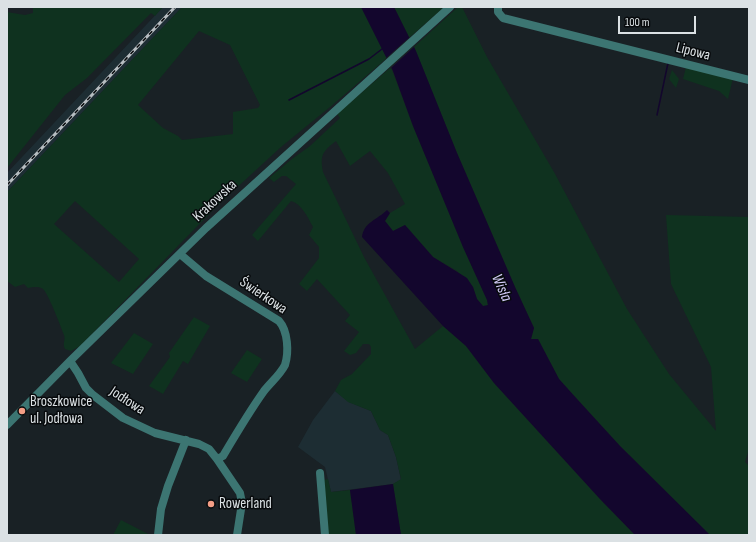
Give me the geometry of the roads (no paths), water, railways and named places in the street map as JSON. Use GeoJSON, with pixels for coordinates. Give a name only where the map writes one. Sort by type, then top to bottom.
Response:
{"type":"FeatureCollection","features":[{"type":"Feature","properties":{"kind":"street","name":"Krakowska"},"geometry":{"type":"LineString","coordinates":[[7,425],[206,228],[450,7]]}},
{"type":"Feature","properties":{"kind":"street","name":"Lipowa"},"geometry":{"type":"LineString","coordinates":[[498,7],[498,12],[503,18],[749,80]]}},
{"type":"Feature","properties":{"kind":"street","name":"Świerkowa"},"geometry":{"type":"LineString","coordinates":[[180,254],[206,276],[279,321],[286,332],[287,356],[281,372],[265,390],[223,456],[217,460]]}},
{"type":"Feature","properties":{"kind":"street","name":"Jodłowa"},"geometry":{"type":"LineString","coordinates":[[70,361],[86,388],[123,418],[155,433],[186,440],[209,449],[240,493],[242,503],[237,535]]}},
{"type":"Feature","properties":{"kind":"street"},"geometry":{"type":"LineString","coordinates":[[158,535],[161,509],[168,486],[186,440]]}},
{"type":"Feature","properties":{"kind":"street"},"geometry":{"type":"LineString","coordinates":[[320,473],[324,535]]}},
{"type":"Feature","properties":{"kind":"water","name":"Wisła"},"geometry":{"type":"Polygon","coordinates":[[[361,7],[394,7],[416,51],[457,153],[534,328],[531,339],[538,339],[559,379],[577,399],[620,446],[710,535],[635,535],[494,383],[466,346],[443,326],[362,237],[365,228],[387,210],[390,213],[385,221],[393,231],[405,225],[433,257],[467,278],[473,287],[477,299],[483,306],[488,305],[413,126],[393,71],[361,7]]]}},
{"type":"Feature","properties":{"kind":"water"},"geometry":{"type":"Polygon","coordinates":[[[393,484],[401,535],[356,535],[350,490],[393,484]]]}},
{"type":"Feature","properties":{"kind":"waterway"},"geometry":{"type":"LineString","coordinates":[[289,100],[369,59],[382,49]]}},
{"type":"Feature","properties":{"kind":"waterway"},"geometry":{"type":"LineString","coordinates":[[657,115],[668,63]]}},
{"type":"Feature","properties":{"kind":"railway"},"geometry":{"type":"LineString","coordinates":[[7,185],[175,7]]}},
{"type":"Feature","properties":{"kind":"place","name":"Broszkowice ul. Jodłowa"},"geometry":{"type":"Point","coordinates":[22,411]}},
{"type":"Feature","properties":{"kind":"place","name":"Rowerland"},"geometry":{"type":"Point","coordinates":[211,504]}}]}
